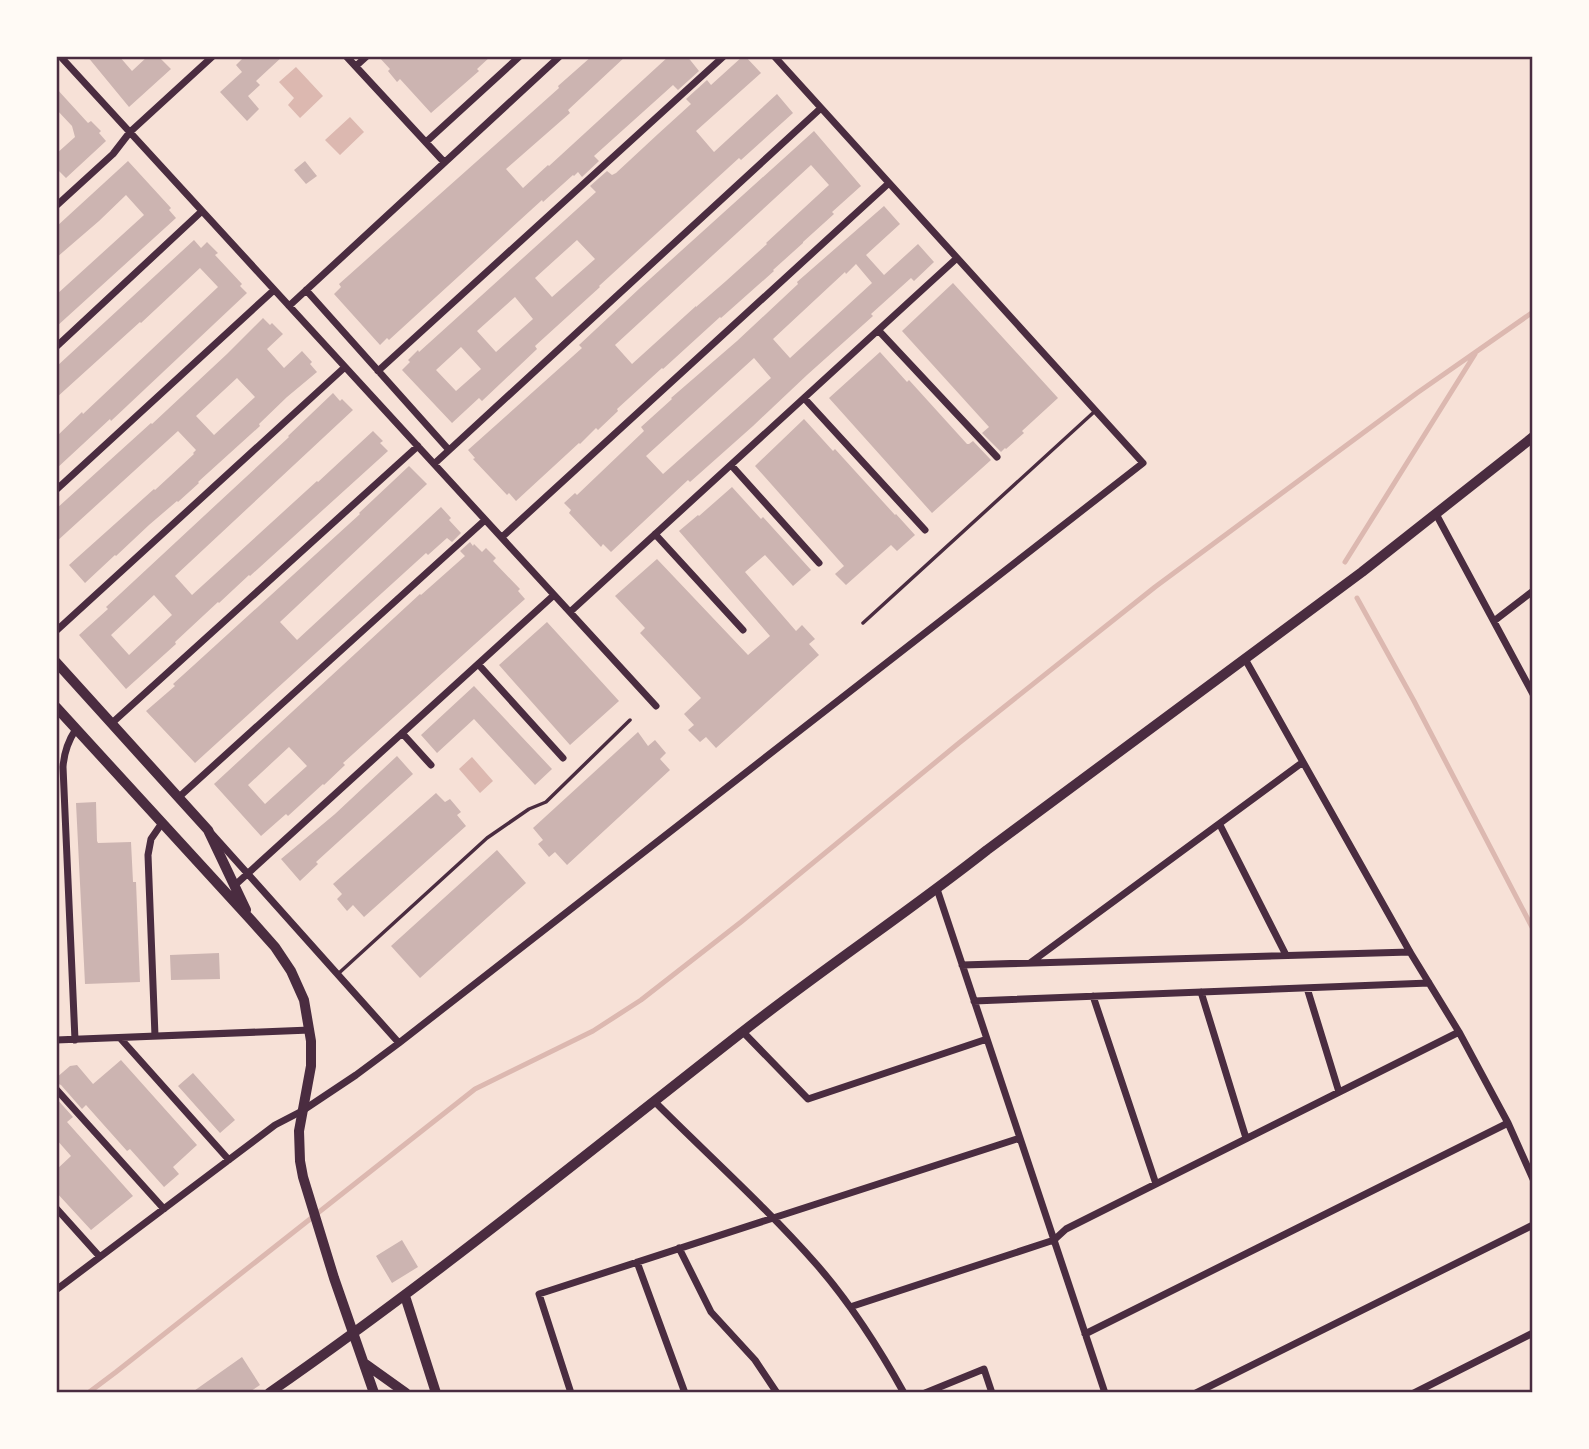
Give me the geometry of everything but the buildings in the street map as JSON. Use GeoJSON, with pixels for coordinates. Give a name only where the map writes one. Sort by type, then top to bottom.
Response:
{"type":"FeatureCollection","features":[{"type":"Feature","properties":{"kind":"street"},"geometry":{"type":"LineString","coordinates":[[56,61],[60,56],[656,706]]}},
{"type":"Feature","properties":{"kind":"street"},"geometry":{"type":"LineString","coordinates":[[346,56],[444,162]]}},
{"type":"Feature","properties":{"kind":"street"},"geometry":{"type":"LineString","coordinates":[[356,66],[367,56]]}},
{"type":"Feature","properties":{"kind":"street"},"geometry":{"type":"LineString","coordinates":[[426,142],[520,56]]}},
{"type":"Feature","properties":{"kind":"street"},"geometry":{"type":"LineString","coordinates":[[289,306],[560,56]]}},
{"type":"Feature","properties":{"kind":"street"},"geometry":{"type":"LineString","coordinates":[[378,371],[724,56]]}},
{"type":"Feature","properties":{"kind":"street"},"geometry":{"type":"LineString","coordinates":[[56,1290],[275,1125],[302,1111],[399,1044],[1143,463],[774,56]]}},
{"type":"Feature","properties":{"kind":"street"},"geometry":{"type":"LineString","coordinates":[[56,206],[113,154],[130,132],[207,58]]}},
{"type":"Feature","properties":{"kind":"street"},"geometry":{"type":"LineString","coordinates":[[434,464],[821,108]]}},
{"type":"Feature","properties":{"kind":"street"},"geometry":{"type":"LineString","coordinates":[[502,537],[889,183]]}},
{"type":"Feature","properties":{"kind":"street"},"geometry":{"type":"LineString","coordinates":[[56,347],[202,211]]}},
{"type":"Feature","properties":{"kind":"street"},"geometry":{"type":"LineString","coordinates":[[570,612],[957,258]]}},
{"type":"Feature","properties":{"kind":"street"},"geometry":{"type":"LineString","coordinates":[[56,490],[274,290]]}},
{"type":"Feature","properties":{"kind":"street"},"geometry":{"type":"LineString","coordinates":[[306,290],[449,450]]}},
{"type":"Feature","properties":{"kind":"street"},"geometry":{"type":"LineString","coordinates":[[879,331],[997,457]]}},
{"type":"Feature","properties":{"kind":"street"},"geometry":{"type":"LineString","coordinates":[[56,631],[345,367]]}},
{"type":"Feature","properties":{"kind":"street"},"geometry":{"type":"LineString","coordinates":[[804,398],[925,530]]}},
{"type":"Feature","properties":{"kind":"street"},"geometry":{"type":"LineString","coordinates":[[270,1393],[405,1296],[743,1032],[1362,572],[1533,437]]}},
{"type":"Feature","properties":{"kind":"street"},"geometry":{"type":"LineString","coordinates":[[112,723],[418,446]]}},
{"type":"Feature","properties":{"kind":"street"},"geometry":{"type":"LineString","coordinates":[[730,465],[819,564]]}},
{"type":"Feature","properties":{"kind":"street"},"geometry":{"type":"LineString","coordinates":[[1436,513],[1533,694]]}},
{"type":"Feature","properties":{"kind":"street"},"geometry":{"type":"LineString","coordinates":[[178,797],[485,520]]}},
{"type":"Feature","properties":{"kind":"street"},"geometry":{"type":"LineString","coordinates":[[655,534],[743,630]]}},
{"type":"Feature","properties":{"kind":"street"},"geometry":{"type":"LineString","coordinates":[[1494,621],[1533,591]]}},
{"type":"Feature","properties":{"kind":"street"},"geometry":{"type":"LineString","coordinates":[[234,886],[554,595]]}},
{"type":"Feature","properties":{"kind":"street"},"geometry":{"type":"LineString","coordinates":[[1245,659],[1410,952],[1459,1032],[1508,1123],[1533,1180]]}},
{"type":"Feature","properties":{"kind":"street"},"geometry":{"type":"LineString","coordinates":[[56,662],[399,1044]]}},
{"type":"Feature","properties":{"kind":"street"},"geometry":{"type":"LineString","coordinates":[[478,664],[563,758]]}},
{"type":"Feature","properties":{"kind":"street"},"geometry":{"type":"LineString","coordinates":[[56,707],[251,920],[292,971],[304,1000],[310,1030],[311,1066],[302,1111],[299,1146],[303,1177],[364,1363],[370,1391]]}},
{"type":"Feature","properties":{"kind":"street"},"geometry":{"type":"LineString","coordinates":[[75,1040],[63,767],[65,750],[76,729]]}},
{"type":"Feature","properties":{"kind":"street"},"geometry":{"type":"LineString","coordinates":[[402,733],[431,765]]}},
{"type":"Feature","properties":{"kind":"street"},"geometry":{"type":"LineString","coordinates":[[1030,963],[1303,762]]}},
{"type":"Feature","properties":{"kind":"street"},"geometry":{"type":"LineString","coordinates":[[155,1036],[148,855],[151,839],[162,823]]}},
{"type":"Feature","properties":{"kind":"street"},"geometry":{"type":"LineString","coordinates":[[1220,825],[1286,955]]}},
{"type":"Feature","properties":{"kind":"street"},"geometry":{"type":"LineString","coordinates":[[208,830],[251,920]]}},
{"type":"Feature","properties":{"kind":"street"},"geometry":{"type":"LineString","coordinates":[[183,846],[202,862],[222,861]]}},
{"type":"Feature","properties":{"kind":"street"},"geometry":{"type":"LineString","coordinates":[[937,889],[1105,1393]]}},
{"type":"Feature","properties":{"kind":"street"},"geometry":{"type":"LineString","coordinates":[[962,965],[1410,952]]}},
{"type":"Feature","properties":{"kind":"street"},"geometry":{"type":"LineString","coordinates":[[974,1001],[1429,984]]}},
{"type":"Feature","properties":{"kind":"street"},"geometry":{"type":"LineString","coordinates":[[1307,988],[1339,1092]]}},
{"type":"Feature","properties":{"kind":"street"},"geometry":{"type":"LineString","coordinates":[[1201,992],[1246,1139]]}},
{"type":"Feature","properties":{"kind":"street"},"geometry":{"type":"LineString","coordinates":[[1093,996],[1156,1184]]}},
{"type":"Feature","properties":{"kind":"street"},"geometry":{"type":"LineString","coordinates":[[56,1040],[310,1030]]}},
{"type":"Feature","properties":{"kind":"street"},"geometry":{"type":"LineString","coordinates":[[743,1032],[808,1099],[987,1039]]}},
{"type":"Feature","properties":{"kind":"street"},"geometry":{"type":"LineString","coordinates":[[850,1307],[1054,1240],[1066,1229],[1459,1032]]}},
{"type":"Feature","properties":{"kind":"street"},"geometry":{"type":"LineString","coordinates":[[120,1038],[229,1160]]}},
{"type":"Feature","properties":{"kind":"street"},"geometry":{"type":"LineString","coordinates":[[56,1089],[164,1209]]}},
{"type":"Feature","properties":{"kind":"street"},"geometry":{"type":"LineString","coordinates":[[655,1102],[818,1266],[871,1337],[904,1393]]}},
{"type":"Feature","properties":{"kind":"street"},"geometry":{"type":"LineString","coordinates":[[1085,1334],[1508,1123]]}},
{"type":"Feature","properties":{"kind":"street"},"geometry":{"type":"LineString","coordinates":[[571,1393],[539,1294],[1020,1138]]}},
{"type":"Feature","properties":{"kind":"street"},"geometry":{"type":"LineString","coordinates":[[56,1209],[100,1257]]}},
{"type":"Feature","properties":{"kind":"street"},"geometry":{"type":"LineString","coordinates":[[1196,1393],[1533,1225]]}},
{"type":"Feature","properties":{"kind":"street"},"geometry":{"type":"LineString","coordinates":[[679,1248],[711,1312],[755,1360],[777,1393]]}},
{"type":"Feature","properties":{"kind":"street"},"geometry":{"type":"LineString","coordinates":[[636,1262],[685,1393]]}},
{"type":"Feature","properties":{"kind":"street"},"geometry":{"type":"LineString","coordinates":[[405,1296],[436,1393]]}},
{"type":"Feature","properties":{"kind":"street"},"geometry":{"type":"LineString","coordinates":[[1414,1393],[1533,1333]]}},
{"type":"Feature","properties":{"kind":"street"},"geometry":{"type":"LineString","coordinates":[[364,1363],[406,1393]]}},
{"type":"Feature","properties":{"kind":"street"},"geometry":{"type":"LineString","coordinates":[[925,1393],[984,1369],[992,1393]]}},
{"type":"Feature","properties":{"kind":"lane"},"geometry":{"type":"LineString","coordinates":[[863,623],[1095,410]]}},
{"type":"Feature","properties":{"kind":"lane"},"geometry":{"type":"LineString","coordinates":[[337,975],[487,838],[529,809],[546,802],[630,720]]}},
{"type":"Feature","properties":{"kind":"shaded area"},"geometry":{"type":"Polygon","coordinates":[[[296,67],[323,96],[300,118],[288,105],[294,98],[279,82],[296,67]]]}},
{"type":"Feature","properties":{"kind":"shaded area"},"geometry":{"type":"Polygon","coordinates":[[[350,117],[364,132],[340,155],[325,140],[350,117]]]}},
{"type":"Feature","properties":{"kind":"shaded area"},"geometry":{"type":"Polygon","coordinates":[[[472,757],[493,781],[480,793],[459,769],[472,757]]]}},
{"type":"Feature","properties":{"kind":"waterway"},"geometry":{"type":"LineString","coordinates":[[88,1393],[475,1089],[593,1031],[641,1000],[1155,587],[1417,393],[1533,312]]}},
{"type":"Feature","properties":{"kind":"waterway"},"geometry":{"type":"LineString","coordinates":[[1345,562],[1475,354]]}},
{"type":"Feature","properties":{"kind":"waterway"},"geometry":{"type":"LineString","coordinates":[[1357,598],[1533,929]]}}]}
